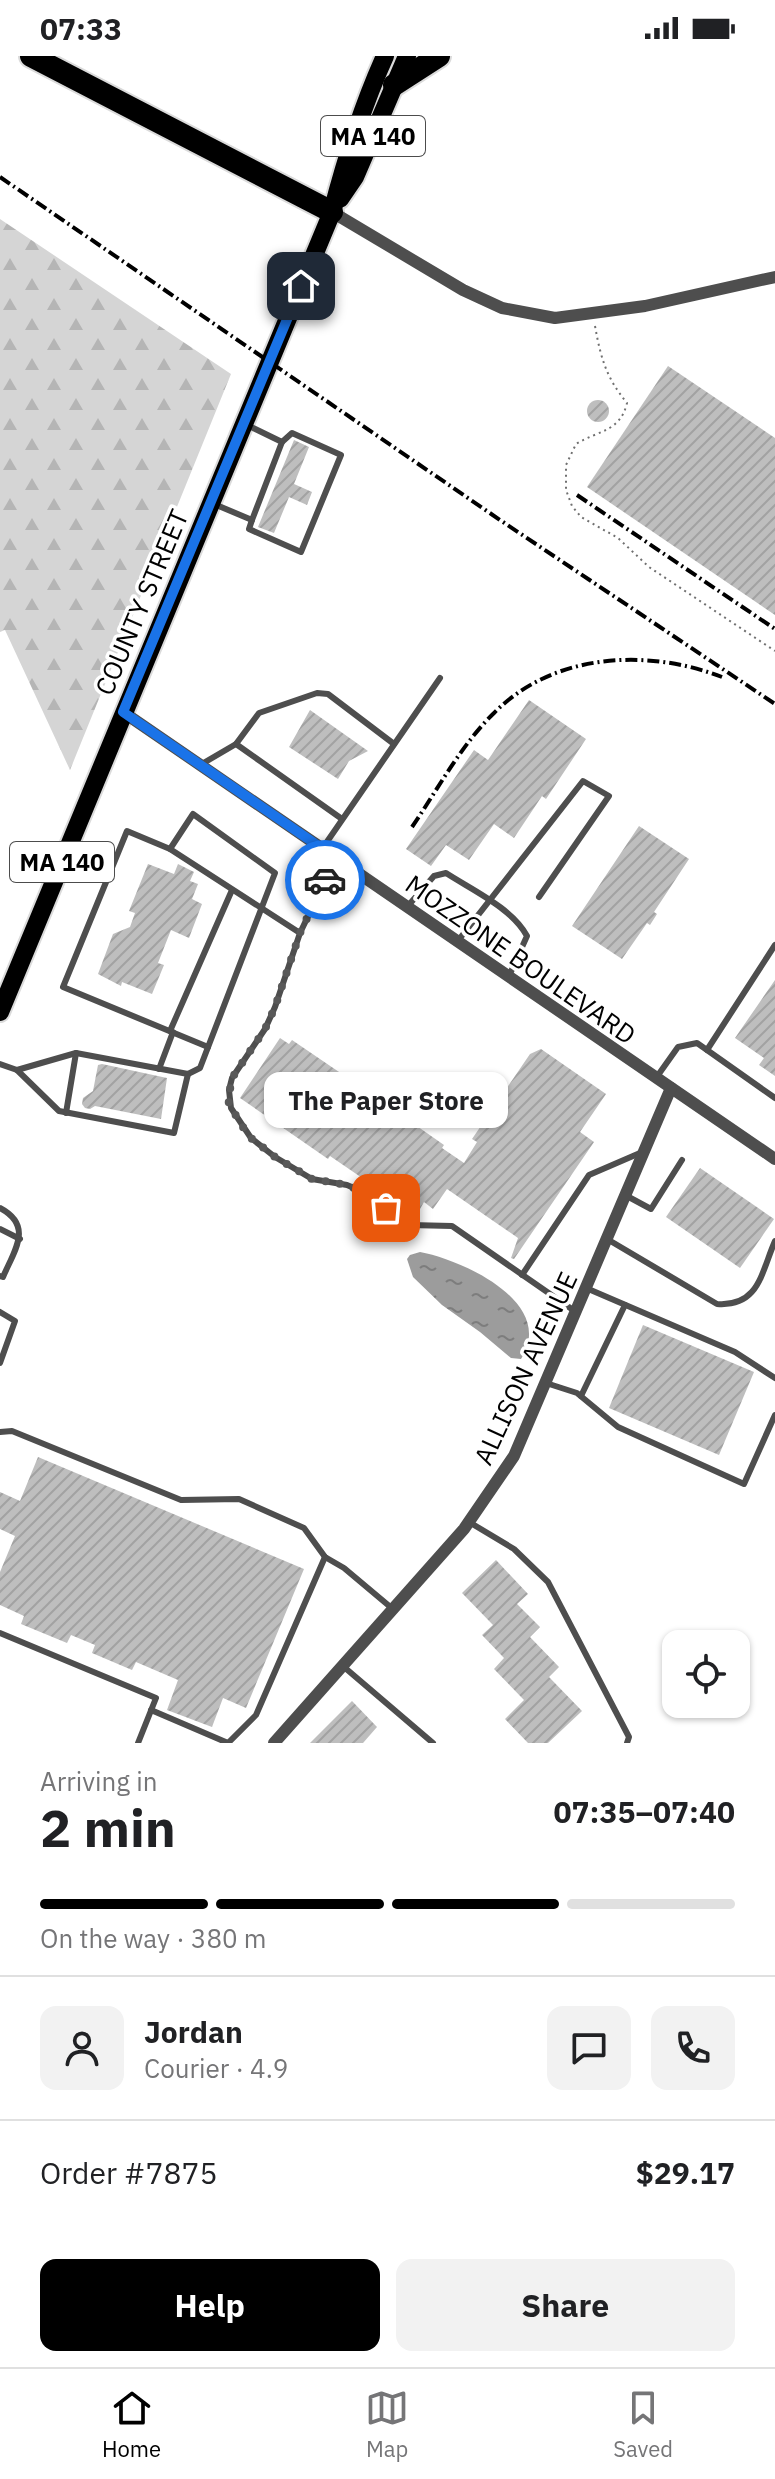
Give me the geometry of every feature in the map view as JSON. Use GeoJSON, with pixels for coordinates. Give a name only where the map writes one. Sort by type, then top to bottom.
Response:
{"type":"FeatureCollection","features":[{"type":"Feature","properties":{"kind":"highway"},"geometry":{"type":"LineString","coordinates":[[31,56],[332,212]]}},
{"type":"Feature","properties":{"kind":"highway"},"geometry":{"type":"LineString","coordinates":[[394,85],[439,56]]}},
{"type":"Feature","properties":{"kind":"main road","name":"MA 140"},"geometry":{"type":"LineString","coordinates":[[332,212],[350,143],[385,56]]}},
{"type":"Feature","properties":{"kind":"main road","name":"MA 140"},"geometry":{"type":"LineString","coordinates":[[332,212],[355,177],[407,56]]}},
{"type":"Feature","properties":{"kind":"main road","name":"COUNTY STREET"},"geometry":{"type":"LineString","coordinates":[[0,1012],[332,212]]}},
{"type":"Feature","properties":{"kind":"street"},"geometry":{"type":"LineString","coordinates":[[332,212],[463,290],[502,308],[555,318],[645,306],[775,277]]}},
{"type":"Feature","properties":{"kind":"street","name":"MOZZONE BOULEVARD"},"geometry":{"type":"LineString","coordinates":[[123,712],[775,1159]]}},
{"type":"Feature","properties":{"kind":"street","name":"ALLISON AVENUE"},"geometry":{"type":"LineString","coordinates":[[274,1743],[469,1522],[514,1456],[671,1088]]}},
{"type":"Feature","properties":{"kind":"lane"},"geometry":{"type":"LineString","coordinates":[[244,423],[282,442]]}},
{"type":"Feature","properties":{"kind":"lane"},"geometry":{"type":"LineString","coordinates":[[292,433],[341,455],[301,552],[249,529],[282,442],[292,433]]}},
{"type":"Feature","properties":{"kind":"lane"},"geometry":{"type":"LineString","coordinates":[[211,502],[252,520]]}},
{"type":"Feature","properties":{"kind":"lane"},"geometry":{"type":"LineString","coordinates":[[322,849],[440,678]]}},
{"type":"Feature","properties":{"kind":"lane"},"geometry":{"type":"LineString","coordinates":[[200,765],[236,744],[259,713],[317,693],[328,694],[394,744]]}},
{"type":"Feature","properties":{"kind":"lane"},"geometry":{"type":"LineString","coordinates":[[236,744],[342,819]]}},
{"type":"Feature","properties":{"kind":"lane"},"geometry":{"type":"LineString","coordinates":[[457,942],[583,781],[609,796],[539,897]]}},
{"type":"Feature","properties":{"kind":"lane"},"geometry":{"type":"LineString","coordinates":[[17,1070],[76,1053],[188,1074],[200,1068],[275,873],[193,814],[170,849]]}},
{"type":"Feature","properties":{"kind":"lane"},"geometry":{"type":"LineString","coordinates":[[208,1047],[63,987],[127,831],[170,849],[300,933]]}},
{"type":"Feature","properties":{"kind":"lane"},"geometry":{"type":"LineString","coordinates":[[336,858],[300,933],[265,1029],[232,1078],[228,1101],[251,1138],[275,1157],[312,1179],[347,1185],[361,1191],[410,1225],[452,1226],[576,1312]]}},
{"type":"Feature","properties":{"kind":"lane"},"geometry":{"type":"LineString","coordinates":[[407,907],[434,876],[446,873],[488,901],[520,924],[527,936],[509,977]]}},
{"type":"Feature","properties":{"kind":"lane"},"geometry":{"type":"LineString","coordinates":[[159,1069],[171,1032],[232,890]]}},
{"type":"Feature","properties":{"kind":"lane"},"geometry":{"type":"LineString","coordinates":[[707,1050],[775,945]]}},
{"type":"Feature","properties":{"kind":"lane"},"geometry":{"type":"LineString","coordinates":[[656,1078],[678,1047],[697,1043],[775,1098]]}},
{"type":"Feature","properties":{"kind":"lane"},"geometry":{"type":"LineString","coordinates":[[66,1113],[76,1053]]}},
{"type":"Feature","properties":{"kind":"lane"},"geometry":{"type":"LineString","coordinates":[[0,1064],[17,1070],[59,1111],[174,1133],[188,1074]]}},
{"type":"Feature","properties":{"kind":"lane"},"geometry":{"type":"LineString","coordinates":[[522,1275],[589,1175],[644,1151]]}},
{"type":"Feature","properties":{"kind":"lane"},"geometry":{"type":"LineString","coordinates":[[625,1195],[651,1209],[682,1160]]}},
{"type":"Feature","properties":{"kind":"lane"},"geometry":{"type":"LineString","coordinates":[[0,1208],[16,1221],[20,1239],[3,1277],[0,1276]]}},
{"type":"Feature","properties":{"kind":"lane"},"geometry":{"type":"LineString","coordinates":[[0,1229],[20,1239]]}},
{"type":"Feature","properties":{"kind":"lane"},"geometry":{"type":"LineString","coordinates":[[607,1239],[717,1304],[734,1305],[754,1290],[775,1241]]}},
{"type":"Feature","properties":{"kind":"lane"},"geometry":{"type":"LineString","coordinates":[[586,1288],[735,1352],[775,1378]]}},
{"type":"Feature","properties":{"kind":"lane"},"geometry":{"type":"LineString","coordinates":[[581,1396],[625,1305]]}},
{"type":"Feature","properties":{"kind":"lane"},"geometry":{"type":"LineString","coordinates":[[0,1312],[15,1321],[0,1363]]}},
{"type":"Feature","properties":{"kind":"lane"},"geometry":{"type":"LineString","coordinates":[[546,1383],[581,1396],[618,1427],[744,1484],[775,1415]]}},
{"type":"Feature","properties":{"kind":"lane"},"geometry":{"type":"LineString","coordinates":[[0,1432],[12,1431],[181,1500],[239,1499],[304,1528],[325,1557],[344,1568],[394,1610]]}},
{"type":"Feature","properties":{"kind":"lane"},"geometry":{"type":"LineString","coordinates":[[469,1522],[514,1549],[553,1588],[629,1737],[627,1743]]}},
{"type":"Feature","properties":{"kind":"lane"},"geometry":{"type":"LineString","coordinates":[[151,1710],[228,1743],[256,1715],[325,1557]]}},
{"type":"Feature","properties":{"kind":"lane"},"geometry":{"type":"LineString","coordinates":[[0,1633],[156,1698],[138,1743]]}},
{"type":"Feature","properties":{"kind":"lane"},"geometry":{"type":"LineString","coordinates":[[344,1667],[433,1743]]}},
{"type":"Feature","properties":{"kind":"path"},"geometry":{"type":"LineString","coordinates":[[593,313],[601,357],[611,383],[627,403],[624,418],[576,444],[566,465],[566,490],[572,506],[581,517],[618,538],[649,567],[775,651]]}},
{"type":"Feature","properties":{"kind":"green space"},"geometry":{"type":"Polygon","coordinates":[[[0,219],[231,374],[70,770],[5,630],[0,632],[0,219]]]}},
{"type":"Feature","properties":{"kind":"water"},"geometry":{"type":"Polygon","coordinates":[[[420,1252],[459,1264],[480,1275],[516,1303],[526,1320],[529,1339],[521,1359],[511,1358],[442,1305],[413,1277],[407,1259],[420,1252]]]}},
{"type":"Feature","properties":{"kind":"building"},"geometry":{"type":"Polygon","coordinates":[[[668,366],[775,438],[775,615],[587,487],[668,366]]]}},
{"type":"Feature","properties":{"kind":"building"},"geometry":{"type":"Polygon","coordinates":[[[598,400],[606,403],[609,411],[606,419],[598,422],[590,419],[587,411],[590,403],[598,400]]]}},
{"type":"Feature","properties":{"kind":"building"},"geometry":{"type":"Polygon","coordinates":[[[294,440],[309,447],[294,484],[312,492],[307,505],[289,497],[274,533],[258,527],[294,440]]]}},
{"type":"Feature","properties":{"kind":"building"},"geometry":{"type":"Polygon","coordinates":[[[529,700],[586,739],[546,799],[542,796],[514,838],[494,824],[469,860],[446,845],[431,866],[406,849],[474,750],[488,760],[529,700]]]}},
{"type":"Feature","properties":{"kind":"building"},"geometry":{"type":"Polygon","coordinates":[[[310,710],[368,751],[349,761],[338,779],[289,747],[310,710]]]}},
{"type":"Feature","properties":{"kind":"building"},"geometry":{"type":"Polygon","coordinates":[[[639,826],[689,859],[654,912],[657,914],[650,925],[647,923],[622,959],[572,926],[639,826]]]}},
{"type":"Feature","properties":{"kind":"building"},"geometry":{"type":"Polygon","coordinates":[[[148,864],[174,874],[178,864],[194,872],[190,881],[198,884],[192,899],[202,904],[189,938],[171,930],[158,963],[164,965],[152,994],[122,982],[121,986],[98,974],[113,934],[130,927],[135,913],[129,911],[148,864]]]}},
{"type":"Feature","properties":{"kind":"building"},"geometry":{"type":"Polygon","coordinates":[[[775,980],[775,1076],[759,1065],[764,1058],[735,1038],[775,980]]]}},
{"type":"Feature","properties":{"kind":"building"},"geometry":{"type":"Polygon","coordinates":[[[280,1038],[289,1044],[292,1040],[342,1074],[339,1078],[391,1114],[394,1110],[464,1163],[477,1142],[472,1139],[530,1054],[541,1049],[606,1094],[580,1132],[594,1142],[514,1259],[511,1258],[518,1238],[447,1189],[433,1209],[424,1202],[420,1209],[391,1189],[387,1195],[330,1156],[328,1159],[240,1098],[280,1038]]]}},
{"type":"Feature","properties":{"kind":"building"},"geometry":{"type":"Polygon","coordinates":[[[98,1065],[167,1078],[161,1119],[95,1106],[85,1108],[83,1098],[93,1091],[98,1065]]]}},
{"type":"Feature","properties":{"kind":"building"},"geometry":{"type":"Polygon","coordinates":[[[700,1168],[774,1219],[740,1268],[666,1217],[700,1168]]]}},
{"type":"Feature","properties":{"kind":"building"},"geometry":{"type":"Polygon","coordinates":[[[643,1325],[754,1372],[719,1455],[609,1408],[643,1325]]]}},
{"type":"Feature","properties":{"kind":"building"},"geometry":{"type":"Polygon","coordinates":[[[38,1457],[304,1569],[246,1708],[223,1698],[212,1727],[167,1710],[178,1680],[136,1662],[132,1670],[92,1653],[95,1645],[71,1635],[67,1643],[21,1624],[24,1616],[0,1605],[0,1572],[15,1536],[0,1529],[0,1492],[20,1501],[38,1457]]]}},
{"type":"Feature","properties":{"kind":"building"},"geometry":{"type":"Polygon","coordinates":[[[496,1560],[528,1594],[517,1604],[540,1627],[530,1637],[559,1667],[549,1677],[582,1711],[548,1743],[528,1743],[505,1719],[524,1700],[494,1669],[504,1658],[482,1635],[493,1625],[462,1593],[496,1560]]]}},
{"type":"Feature","properties":{"kind":"building"},"geometry":{"type":"Polygon","coordinates":[[[352,1701],[377,1727],[363,1743],[310,1743],[352,1701]]]}},
{"type":"Feature","properties":{"kind":"railway"},"geometry":{"type":"LineString","coordinates":[[0,177],[500,520],[775,704]]}},
{"type":"Feature","properties":{"kind":"railway"},"geometry":{"type":"LineString","coordinates":[[577,495],[775,629]]}},
{"type":"Feature","properties":{"kind":"railway"},"geometry":{"type":"LineString","coordinates":[[412,827],[460,753],[482,726],[518,693],[544,678],[572,668],[632,660],[663,662],[722,677]]}},
{"type":"Feature","properties":{"kind":"way so far"},"geometry":{"type":"LineString","coordinates":[[325,880],[300,933],[265,1029],[232,1078],[228,1101],[251,1138],[275,1157],[312,1179],[347,1185],[361,1191],[386,1208]]}},
{"type":"Feature","properties":{"kind":"place","name":"The Paper Store"},"geometry":{"type":"Point","coordinates":[386,1208]}},
{"type":"Feature","properties":{"kind":"route"},"geometry":{"type":"LineString","coordinates":[[301,286],[123,712],[336,858],[325,880]]}}]}
